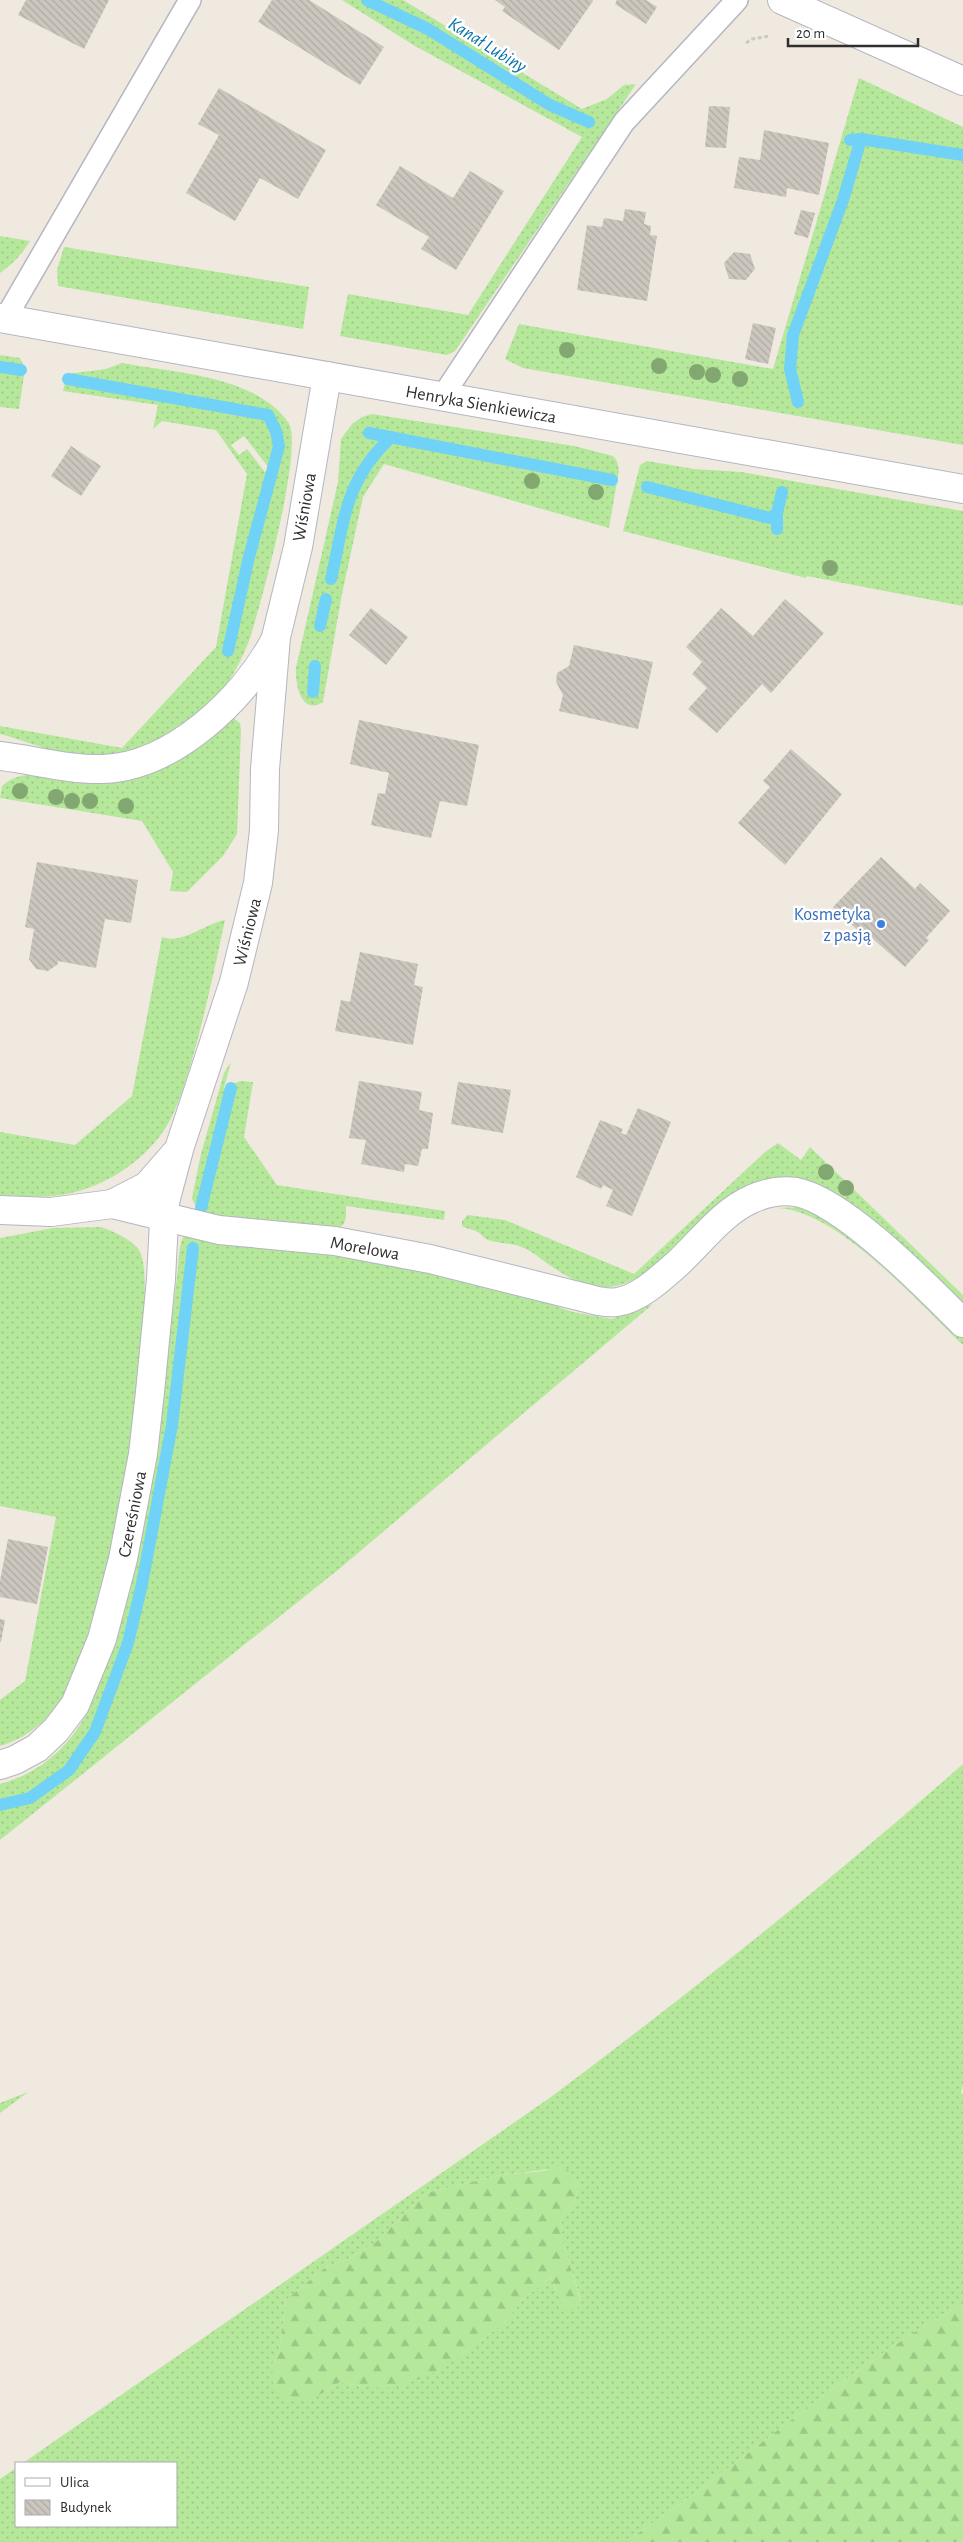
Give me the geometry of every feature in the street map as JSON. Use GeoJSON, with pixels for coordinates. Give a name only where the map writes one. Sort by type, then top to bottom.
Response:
{"type":"FeatureCollection","features":[{"type":"Feature","properties":{"kind":"street"},"geometry":{"type":"LineString","coordinates":[[782,0],[963,81]]}},
{"type":"Feature","properties":{"kind":"street","name":"Henryka Sienkiewicza"},"geometry":{"type":"LineString","coordinates":[[2,318],[963,489]]}},
{"type":"Feature","properties":{"kind":"street","name":"Wiśniowa"},"geometry":{"type":"LineString","coordinates":[[164,1217],[165,1202],[180,1146],[221,1026],[248,934],[258,883],[264,830],[265,769],[276,637],[298,547],[327,376]]}},
{"type":"Feature","properties":{"kind":"street","name":"Wiśniowa"},"geometry":{"type":"LineString","coordinates":[[0,756],[102,769],[136,765],[156,758],[190,735],[229,702],[266,657],[276,637]]}},
{"type":"Feature","properties":{"kind":"street","name":"Morelowa"},"geometry":{"type":"LineString","coordinates":[[0,1210],[51,1212],[112,1204],[147,1186],[180,1146]]}},
{"type":"Feature","properties":{"kind":"street","name":"Morelowa"},"geometry":{"type":"LineString","coordinates":[[112,1204],[246,1234],[335,1241],[430,1259],[598,1302],[617,1302],[637,1294],[665,1275],[731,1211],[762,1195],[778,1192],[797,1192],[834,1210],[873,1238],[963,1323]]}},
{"type":"Feature","properties":{"kind":"street","name":"Czereśniowa"},"geometry":{"type":"LineString","coordinates":[[0,1765],[32,1751],[56,1730],[75,1705],[102,1640],[124,1559],[143,1454],[161,1279],[164,1217]]}},
{"type":"Feature","properties":{"kind":"lane"},"geometry":{"type":"LineString","coordinates":[[2,318],[190,0]]}},
{"type":"Feature","properties":{"kind":"lane"},"geometry":{"type":"LineString","coordinates":[[442,397],[624,122],[737,0]]}},
{"type":"Feature","properties":{"kind":"green space"},"geometry":{"type":"Polygon","coordinates":[[[342,0],[403,0],[582,109],[607,99],[624,85],[636,84],[455,351],[447,355],[340,336],[348,294],[468,315],[582,137],[415,46],[342,0]]]}},
{"type":"Feature","properties":{"kind":"green space"},"geometry":{"type":"Polygon","coordinates":[[[859,78],[963,127],[963,445],[523,368],[505,359],[519,324],[773,369],[859,78]]]}},
{"type":"Feature","properties":{"kind":"green space"},"geometry":{"type":"Polygon","coordinates":[[[0,236],[30,241],[17,258],[0,273],[0,236]]]}},
{"type":"Feature","properties":{"kind":"green space"},"geometry":{"type":"Polygon","coordinates":[[[64,247],[309,287],[303,329],[58,286],[57,270],[64,247]]]}},
{"type":"Feature","properties":{"kind":"green space"},"geometry":{"type":"Polygon","coordinates":[[[0,355],[20,358],[25,369],[19,409],[0,407],[0,355]]]}},
{"type":"Feature","properties":{"kind":"green space"},"geometry":{"type":"Polygon","coordinates":[[[122,363],[189,374],[235,385],[255,394],[273,406],[288,422],[292,436],[291,460],[286,491],[272,559],[251,635],[237,668],[218,696],[194,718],[149,747],[119,757],[70,755],[53,751],[0,734],[0,726],[122,748],[216,647],[247,474],[216,430],[162,421],[153,429],[158,405],[63,391],[67,374],[106,369],[122,363]],[[244,436],[231,445],[239,455],[247,449],[265,472],[269,468],[244,436]]]}},
{"type":"Feature","properties":{"kind":"green space"},"geometry":{"type":"Polygon","coordinates":[[[372,414],[574,446],[613,456],[617,461],[619,470],[609,528],[384,464],[363,497],[342,594],[323,702],[309,705],[305,702],[298,689],[296,668],[338,482],[341,439],[352,424],[362,417],[372,414]]]}},
{"type":"Feature","properties":{"kind":"green space"},"geometry":{"type":"Polygon","coordinates":[[[647,461],[694,469],[741,472],[963,511],[963,606],[807,576],[806,578],[623,531],[640,465],[647,461]]]}},
{"type":"Feature","properties":{"kind":"green space"},"geometry":{"type":"Polygon","coordinates":[[[232,717],[240,723],[241,730],[237,834],[223,856],[187,892],[170,891],[173,872],[142,821],[0,798],[2,786],[15,778],[28,775],[58,775],[232,717]]]}},
{"type":"Feature","properties":{"kind":"green space"},"geometry":{"type":"Polygon","coordinates":[[[225,920],[206,1008],[183,1090],[166,1128],[160,1136],[128,1167],[89,1188],[53,1196],[0,1195],[0,1132],[75,1145],[132,1096],[162,937],[170,939],[186,936],[225,920]]]}},
{"type":"Feature","properties":{"kind":"green space"},"geometry":{"type":"Polygon","coordinates":[[[231,1062],[224,1088],[240,1081],[253,1082],[244,1137],[277,1185],[445,1211],[444,1220],[346,1206],[346,1218],[343,1225],[336,1229],[275,1226],[206,1214],[196,1206],[192,1198],[201,1154],[224,1073],[231,1062]]]}},
{"type":"Feature","properties":{"kind":"green space"},"geometry":{"type":"Polygon","coordinates":[[[778,1143],[801,1160],[810,1147],[963,1295],[963,1310],[802,1180],[647,1273],[621,1285],[609,1287],[587,1285],[576,1281],[526,1249],[488,1240],[478,1232],[462,1226],[462,1221],[468,1215],[505,1220],[634,1274],[765,1152],[778,1143]]]}},
{"type":"Feature","properties":{"kind":"green space"},"geometry":{"type":"Polygon","coordinates":[[[804,1207],[855,1236],[963,1335],[963,1345],[901,1284],[851,1241],[826,1224],[801,1213],[777,1208],[804,1207]]]}},
{"type":"Feature","properties":{"kind":"green space"},"geometry":{"type":"Polygon","coordinates":[[[101,1227],[122,1236],[136,1246],[139,1250],[144,1270],[145,1304],[137,1398],[116,1532],[95,1623],[84,1655],[70,1686],[57,1706],[32,1731],[0,1746],[0,1700],[25,1681],[56,1517],[0,1506],[0,1238],[53,1228],[101,1227]]]}},
{"type":"Feature","properties":{"kind":"green space"},"geometry":{"type":"Polygon","coordinates":[[[184,1235],[334,1253],[427,1269],[536,1299],[573,1312],[612,1319],[653,1304],[339,1569],[0,1840],[0,1784],[24,1775],[46,1762],[73,1735],[93,1700],[108,1659],[147,1507],[161,1422],[180,1250],[184,1235]]]}},
{"type":"Feature","properties":{"kind":"green space"},"geometry":{"type":"Polygon","coordinates":[[[963,1764],[963,2085],[961,2093],[963,2094],[963,2304],[875,2358],[668,2513],[625,2542],[0,2542],[0,2479],[15,2469],[15,2527],[178,2527],[178,2462],[24,2462],[551,2097],[760,1935],[963,1764]],[[553,2169],[501,2175],[426,2193],[376,2242],[347,2260],[327,2266],[286,2300],[279,2352],[272,2364],[313,2399],[340,2382],[365,2387],[455,2360],[505,2322],[523,2299],[551,2277],[557,2292],[581,2300],[562,2240],[561,2217],[575,2201],[579,2186],[571,2173],[553,2169]]]}},
{"type":"Feature","properties":{"kind":"green space"},"geometry":{"type":"Polygon","coordinates":[[[28,2092],[0,2113],[0,2103],[28,2092]]]}},
{"type":"Feature","properties":{"kind":"green space"},"geometry":{"type":"Polygon","coordinates":[[[562,2165],[571,2173],[579,2186],[575,2201],[561,2217],[562,2240],[581,2301],[576,2311],[565,2310],[551,2277],[523,2299],[505,2322],[455,2360],[426,2377],[391,2388],[365,2387],[340,2382],[313,2399],[282,2401],[273,2388],[272,2364],[279,2352],[286,2300],[327,2266],[347,2260],[376,2242],[426,2193],[501,2175],[545,2171],[562,2165]]]}},
{"type":"Feature","properties":{"kind":"green space"},"geometry":{"type":"Polygon","coordinates":[[[963,2304],[963,2542],[625,2542],[668,2513],[875,2358],[963,2304]]]}},
{"type":"Feature","properties":{"kind":"building"},"geometry":{"type":"Polygon","coordinates":[[[26,0],[109,0],[84,49],[18,15],[26,0]]]}},
{"type":"Feature","properties":{"kind":"building"},"geometry":{"type":"Polygon","coordinates":[[[272,0],[309,0],[384,47],[360,85],[258,22],[272,0]]]}},
{"type":"Feature","properties":{"kind":"building"},"geometry":{"type":"Polygon","coordinates":[[[495,0],[593,1],[559,50],[502,11],[505,7],[495,0]]]}},
{"type":"Feature","properties":{"kind":"building"},"geometry":{"type":"Polygon","coordinates":[[[617,0],[646,0],[657,7],[646,24],[615,4],[617,0]]]}},
{"type":"Feature","properties":{"kind":"building"},"geometry":{"type":"Polygon","coordinates":[[[219,88],[326,150],[298,199],[260,178],[235,221],[186,193],[219,135],[198,124],[219,88]]]}},
{"type":"Feature","properties":{"kind":"building"},"geometry":{"type":"Polygon","coordinates":[[[709,106],[730,107],[726,148],[705,147],[709,106]]]}},
{"type":"Feature","properties":{"kind":"building"},"geometry":{"type":"Polygon","coordinates":[[[764,130],[829,143],[819,195],[787,188],[786,197],[734,188],[739,157],[760,160],[764,130]]]}},
{"type":"Feature","properties":{"kind":"building"},"geometry":{"type":"Polygon","coordinates":[[[400,166],[453,198],[470,171],[504,191],[456,270],[421,249],[429,237],[376,205],[400,166]]]}},
{"type":"Feature","properties":{"kind":"building"},"geometry":{"type":"Polygon","coordinates":[[[625,209],[646,212],[644,224],[651,226],[650,235],[657,236],[647,301],[577,290],[587,225],[602,227],[604,218],[623,221],[625,209]]]}},
{"type":"Feature","properties":{"kind":"building"},"geometry":{"type":"Polygon","coordinates":[[[801,210],[815,213],[808,238],[794,234],[801,210]]]}},
{"type":"Feature","properties":{"kind":"building"},"geometry":{"type":"Polygon","coordinates":[[[734,252],[750,254],[755,269],[746,280],[729,279],[724,263],[734,252]]]}},
{"type":"Feature","properties":{"kind":"building"},"geometry":{"type":"Polygon","coordinates":[[[753,323],[776,328],[768,364],[745,359],[753,323]]]}},
{"type":"Feature","properties":{"kind":"building"},"geometry":{"type":"Polygon","coordinates":[[[71,446],[101,466],[81,496],[51,476],[71,446]]]}},
{"type":"Feature","properties":{"kind":"building"},"geometry":{"type":"Polygon","coordinates":[[[785,599],[824,633],[771,693],[762,684],[717,733],[688,709],[707,688],[692,674],[702,662],[686,647],[721,608],[753,636],[785,599]]]}},
{"type":"Feature","properties":{"kind":"building"},"geometry":{"type":"Polygon","coordinates":[[[371,608],[408,637],[386,665],[349,635],[371,608]]]}},
{"type":"Feature","properties":{"kind":"building"},"geometry":{"type":"Polygon","coordinates":[[[574,645],[653,662],[638,729],[559,711],[563,695],[556,682],[557,673],[569,666],[574,645]]]}},
{"type":"Feature","properties":{"kind":"building"},"geometry":{"type":"Polygon","coordinates":[[[359,720],[479,745],[467,806],[440,801],[431,838],[371,825],[378,793],[385,794],[389,773],[350,764],[359,720]]]}},
{"type":"Feature","properties":{"kind":"building"},"geometry":{"type":"Polygon","coordinates":[[[791,749],[842,794],[785,865],[738,823],[770,787],[763,781],[791,749]]]}},
{"type":"Feature","properties":{"kind":"building"},"geometry":{"type":"Polygon","coordinates":[[[881,857],[915,889],[920,883],[950,911],[926,938],[929,940],[905,967],[873,939],[870,942],[833,907],[881,857]]]}},
{"type":"Feature","properties":{"kind":"building"},"geometry":{"type":"Polygon","coordinates":[[[37,862],[138,880],[131,923],[105,919],[96,968],[58,961],[58,964],[48,971],[36,969],[29,959],[34,929],[25,927],[37,862]]]}},
{"type":"Feature","properties":{"kind":"building"},"geometry":{"type":"Polygon","coordinates":[[[360,952],[418,964],[414,985],[423,987],[413,1045],[335,1031],[341,1000],[350,1002],[360,952]]]}},
{"type":"Feature","properties":{"kind":"building"},"geometry":{"type":"Polygon","coordinates":[[[359,1081],[422,1092],[419,1110],[433,1113],[428,1149],[422,1149],[418,1166],[405,1164],[404,1172],[361,1164],[366,1140],[349,1138],[359,1081]]]}},
{"type":"Feature","properties":{"kind":"building"},"geometry":{"type":"Polygon","coordinates":[[[458,1082],[511,1090],[503,1133],[451,1124],[458,1082]]]}},
{"type":"Feature","properties":{"kind":"building"},"geometry":{"type":"Polygon","coordinates":[[[638,1108],[671,1122],[632,1216],[606,1206],[613,1190],[603,1185],[601,1189],[576,1177],[600,1120],[623,1129],[621,1133],[626,1135],[638,1108]]]}},
{"type":"Feature","properties":{"kind":"building"},"geometry":{"type":"Polygon","coordinates":[[[8,1539],[48,1547],[37,1604],[0,1597],[0,1581],[8,1539]]]}},
{"type":"Feature","properties":{"kind":"building"},"geometry":{"type":"Polygon","coordinates":[[[0,1619],[5,1620],[1,1642],[0,1642],[0,1619]]]}},
{"type":"Feature","properties":{"kind":"waterway","name":"Kanał Lubiny"},"geometry":{"type":"LineString","coordinates":[[367,0],[428,29],[550,105],[589,122]]}},
{"type":"Feature","properties":{"kind":"waterway","name":"Kanał Lubiny"},"geometry":{"type":"LineString","coordinates":[[850,140],[861,139],[963,155]]}},
{"type":"Feature","properties":{"kind":"waterway"},"geometry":{"type":"LineString","coordinates":[[798,402],[790,369],[793,335],[843,200],[861,139]]}},
{"type":"Feature","properties":{"kind":"waterway"},"geometry":{"type":"LineString","coordinates":[[0,367],[21,370]]}},
{"type":"Feature","properties":{"kind":"waterway"},"geometry":{"type":"LineString","coordinates":[[68,379],[268,415],[276,431],[279,446],[249,557],[228,651]]}},
{"type":"Feature","properties":{"kind":"waterway"},"geometry":{"type":"LineString","coordinates":[[369,433],[612,480]]}},
{"type":"Feature","properties":{"kind":"waterway"},"geometry":{"type":"LineString","coordinates":[[331,579],[344,520],[355,486],[364,470],[391,437]]}},
{"type":"Feature","properties":{"kind":"waterway"},"geometry":{"type":"LineString","coordinates":[[647,487],[770,518],[777,513],[782,492]]}},
{"type":"Feature","properties":{"kind":"waterway"},"geometry":{"type":"LineString","coordinates":[[777,513],[777,529]]}},
{"type":"Feature","properties":{"kind":"waterway"},"geometry":{"type":"LineString","coordinates":[[320,626],[326,599]]}},
{"type":"Feature","properties":{"kind":"waterway"},"geometry":{"type":"LineString","coordinates":[[313,692],[315,666]]}},
{"type":"Feature","properties":{"kind":"waterway"},"geometry":{"type":"LineString","coordinates":[[201,1208],[231,1088]]}},
{"type":"Feature","properties":{"kind":"waterway"},"geometry":{"type":"LineString","coordinates":[[0,1805],[30,1798],[69,1770],[95,1732],[128,1643],[142,1584],[172,1425],[193,1248]]}},
{"type":"Feature","properties":{"kind":"place","name":"Kosmetyka z pasją"},"geometry":{"type":"Point","coordinates":[881,924]}}]}
